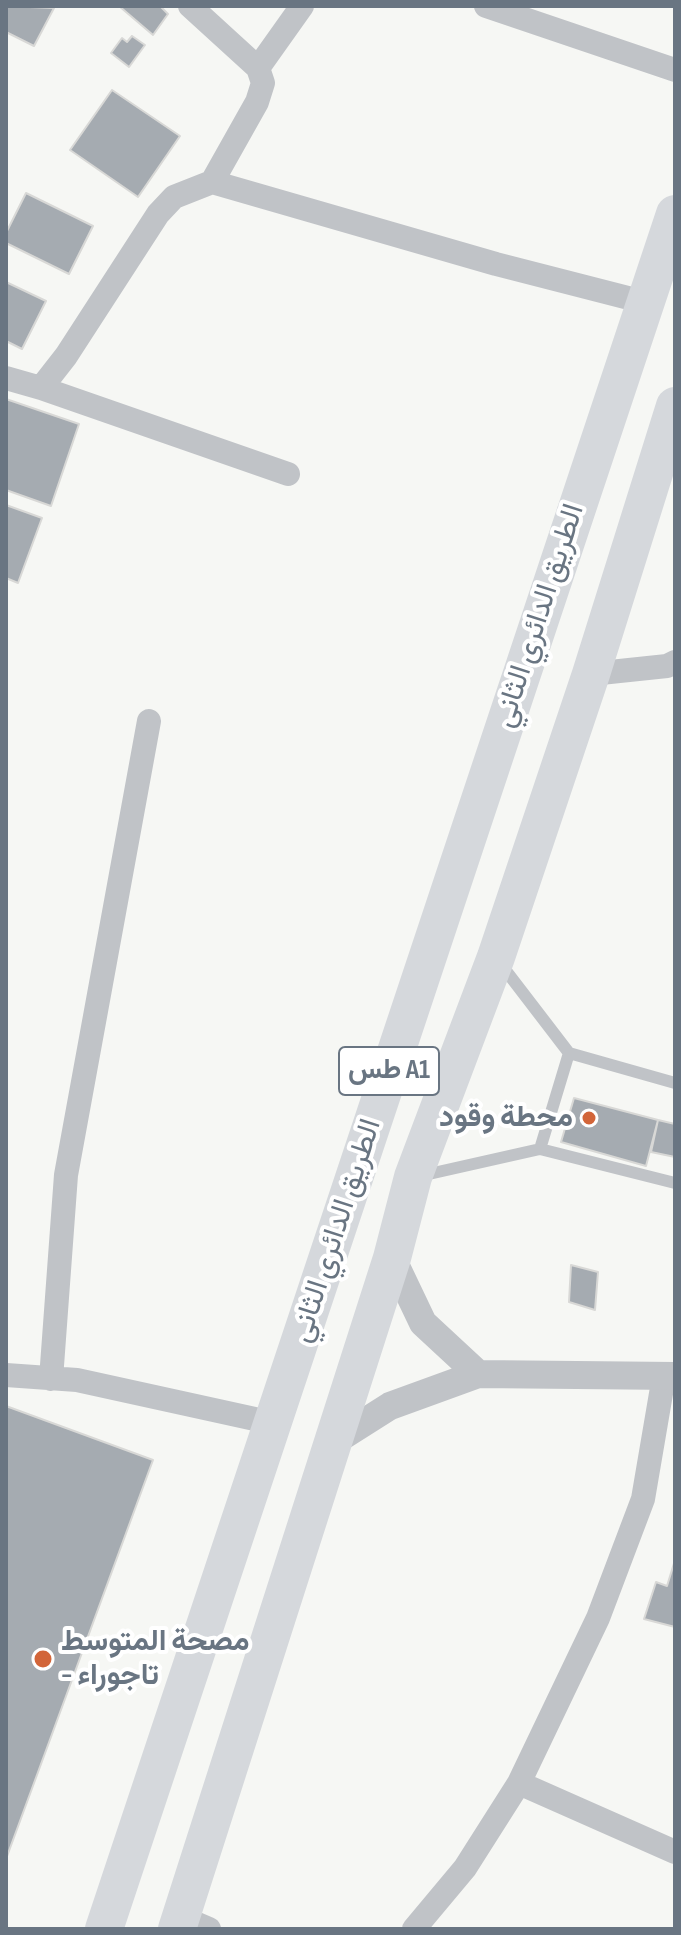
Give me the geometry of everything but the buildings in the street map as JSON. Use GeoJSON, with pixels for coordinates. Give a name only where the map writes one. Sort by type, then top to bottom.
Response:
{"type":"FeatureCollection","features":[{"type":"Feature","properties":{"kind":"highway","name":"الطريق الدائري الثاني"},"geometry":{"type":"LineString","coordinates":[[104,1929],[675,214]]}},
{"type":"Feature","properties":{"kind":"highway","name":"الطريق الدائري الثاني"},"geometry":{"type":"LineString","coordinates":[[182,1926],[311,1503],[392,1258],[413,1177],[496,957],[591,674],[675,406]]}},
{"type":"Feature","properties":{"kind":"highway"},"geometry":{"type":"LineString","coordinates":[[118,1929],[170,1764],[179,1704]]}},
{"type":"Feature","properties":{"kind":"street"},"geometry":{"type":"LineString","coordinates":[[190,6],[258,68],[263,83],[257,102],[212,182]]}},
{"type":"Feature","properties":{"kind":"street"},"geometry":{"type":"LineString","coordinates":[[258,68],[302,6]]}},
{"type":"Feature","properties":{"kind":"street"},"geometry":{"type":"LineString","coordinates":[[486,6],[675,70]]}},
{"type":"Feature","properties":{"kind":"street"},"geometry":{"type":"LineString","coordinates":[[41,388],[66,356],[158,214],[174,197],[212,182],[496,264],[644,302]]}},
{"type":"Feature","properties":{"kind":"street"},"geometry":{"type":"LineString","coordinates":[[6,378],[288,474]]}},
{"type":"Feature","properties":{"kind":"street"},"geometry":{"type":"LineString","coordinates":[[591,674],[667,666],[675,662]]}},
{"type":"Feature","properties":{"kind":"street"},"geometry":{"type":"LineString","coordinates":[[51,1379],[66,1175],[149,721]]}},
{"type":"Feature","properties":{"kind":"street"},"geometry":{"type":"LineString","coordinates":[[392,1258],[423,1323],[478,1374]]}},
{"type":"Feature","properties":{"kind":"street"},"geometry":{"type":"LineString","coordinates":[[330,1444],[390,1406],[478,1374],[670,1376],[643,1499],[623,1560],[519,1783],[465,1868],[414,1929]]}},
{"type":"Feature","properties":{"kind":"street"},"geometry":{"type":"LineString","coordinates":[[6,1375],[77,1380],[273,1423]]}},
{"type":"Feature","properties":{"kind":"street"},"geometry":{"type":"LineString","coordinates":[[519,1783],[675,1852]]}},
{"type":"Feature","properties":{"kind":"lane"},"geometry":{"type":"LineString","coordinates":[[496,957],[569,1053],[675,1083]]}},
{"type":"Feature","properties":{"kind":"lane"},"geometry":{"type":"LineString","coordinates":[[540,1149],[569,1053]]}},
{"type":"Feature","properties":{"kind":"lane"},"geometry":{"type":"LineString","coordinates":[[413,1177],[540,1149],[675,1183]]}},
{"type":"Feature","properties":{"kind":"place","name":"محطة وقود"},"geometry":{"type":"Point","coordinates":[589,1118]}},
{"type":"Feature","properties":{"kind":"place","name":"مصحة المتوسط - تاجوراء"},"geometry":{"type":"Point","coordinates":[43,1659]}}]}
